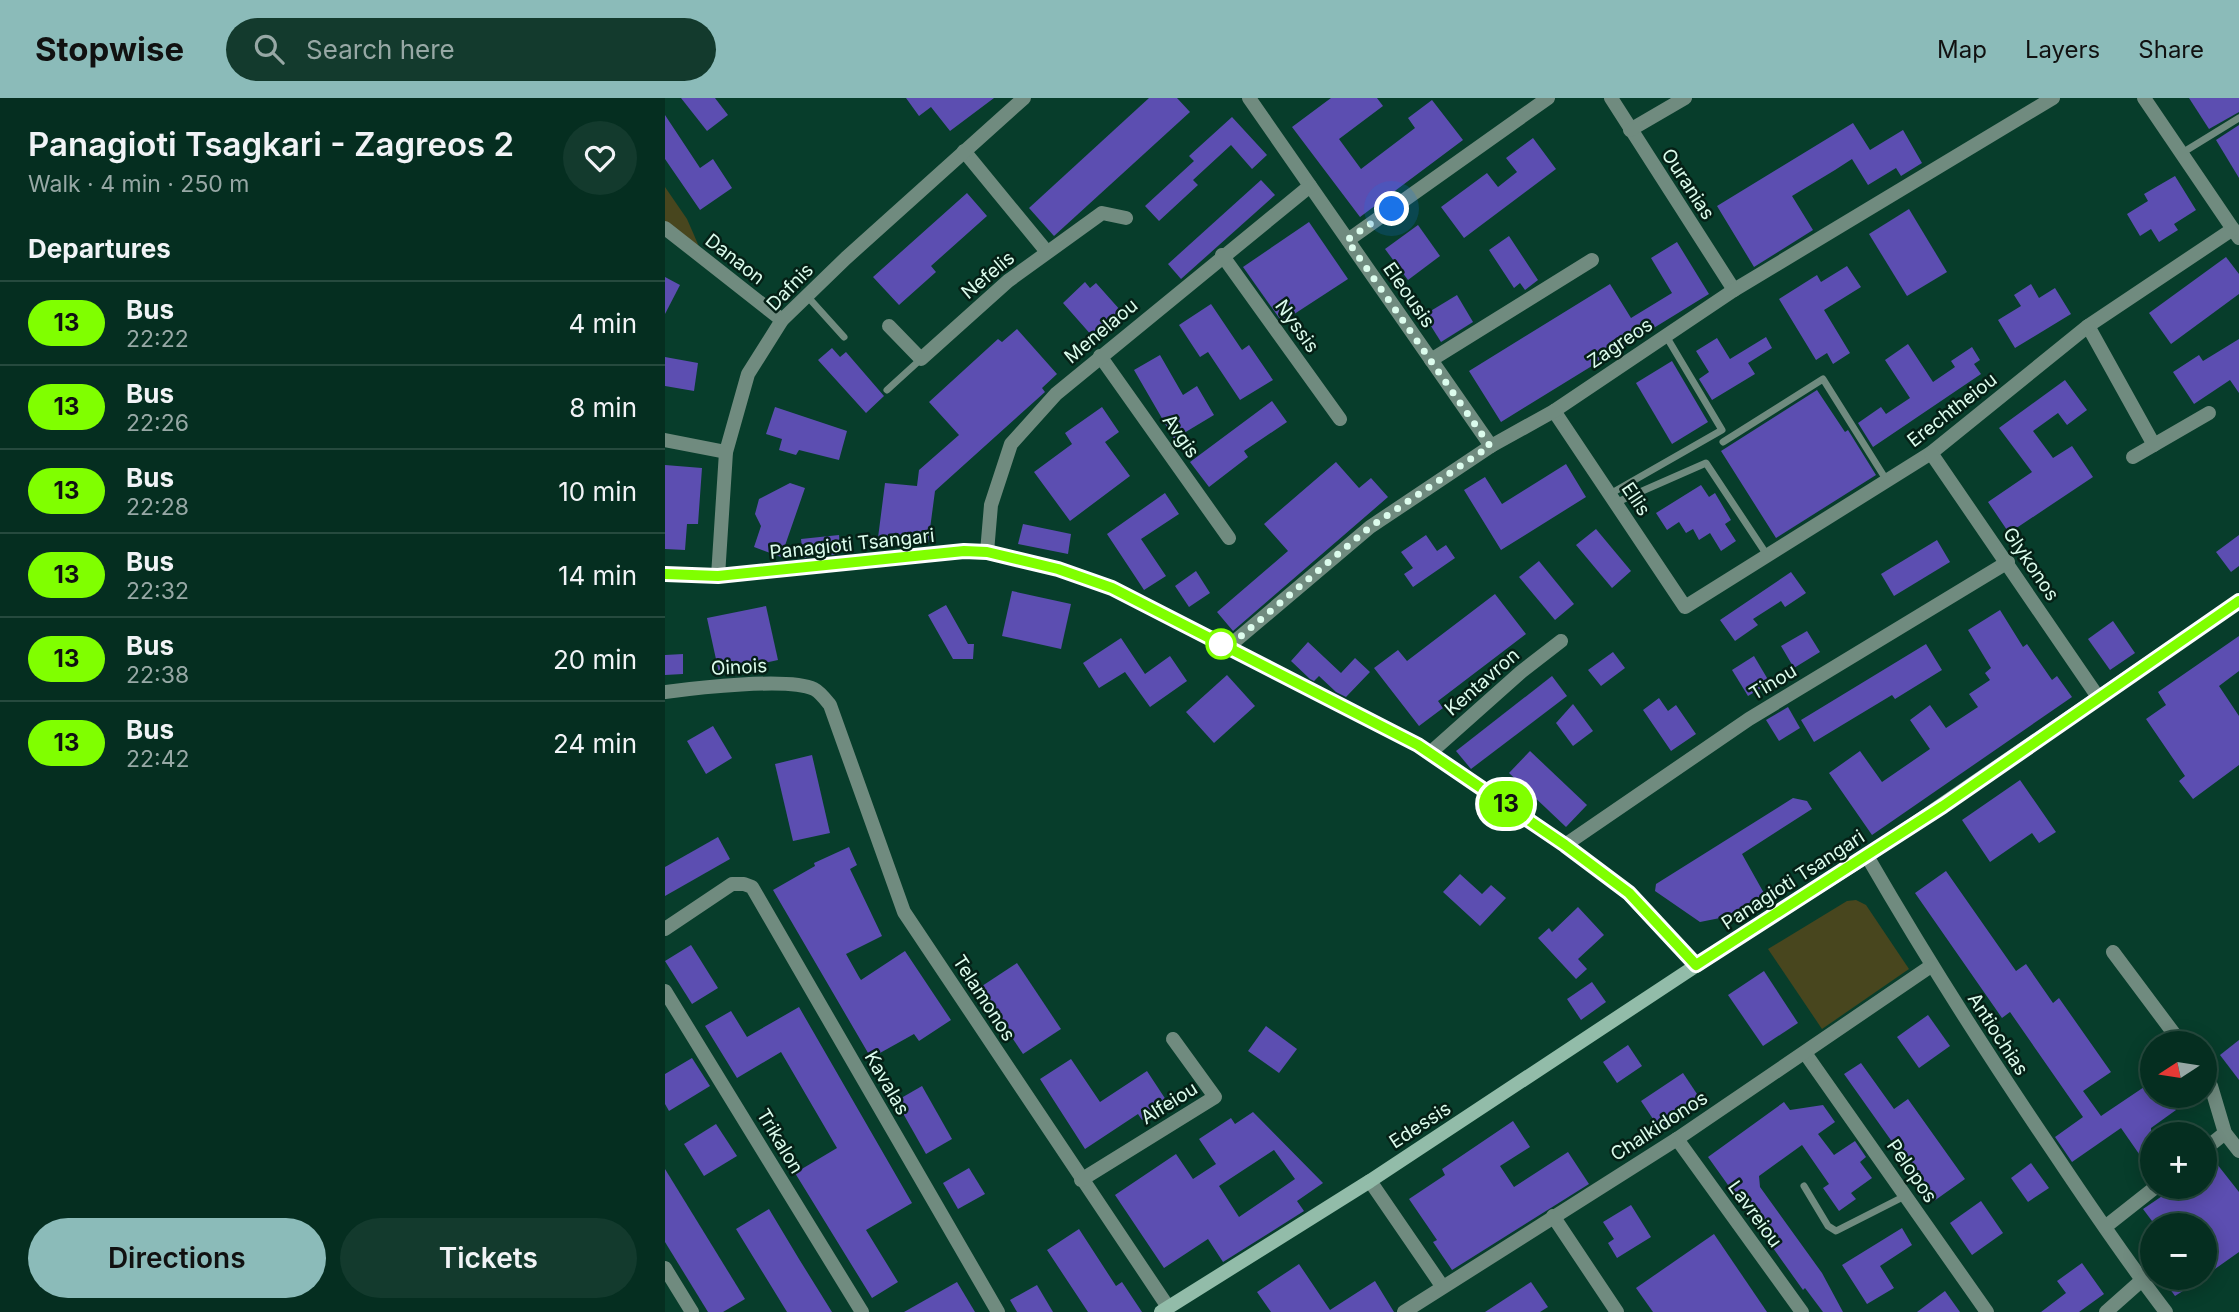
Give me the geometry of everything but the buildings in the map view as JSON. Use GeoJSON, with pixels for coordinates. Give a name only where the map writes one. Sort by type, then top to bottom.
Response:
{"type":"FeatureCollection","features":[{"type":"Feature","properties":{"kind":"main road","name":"Panagioti Tsangari"},"geometry":{"type":"LineString","coordinates":[[665,574],[718,576],[964,551],[987,552],[1058,569],[1112,588],[1430,753],[1565,845],[1629,893],[1696,965],[1867,856],[2239,601]]}},
{"type":"Feature","properties":{"kind":"main road","name":"Edessis"},"geometry":{"type":"LineString","coordinates":[[1164,1310],[1370,1181],[1696,965]]}},
{"type":"Feature","properties":{"kind":"street","name":"Dafnis"},"geometry":{"type":"LineString","coordinates":[[718,576],[726,452],[748,374],[782,320],[1024,98]]}},
{"type":"Feature","properties":{"kind":"street","name":"Eleousis"},"geometry":{"type":"LineString","coordinates":[[1249,98],[1490,446]]}},
{"type":"Feature","properties":{"kind":"street"},"geometry":{"type":"LineString","coordinates":[[1347,240],[1548,98]]}},
{"type":"Feature","properties":{"kind":"street","name":"Ouranias"},"geometry":{"type":"LineString","coordinates":[[1611,98],[1734,290]]}},
{"type":"Feature","properties":{"kind":"street"},"geometry":{"type":"LineString","coordinates":[[1630,130],[1685,98]]}},
{"type":"Feature","properties":{"kind":"street","name":"Zagreos"},"geometry":{"type":"LineString","coordinates":[[1228,647],[1370,527],[1490,446],[1554,411],[1734,290],[2053,98]]}},
{"type":"Feature","properties":{"kind":"street"},"geometry":{"type":"LineString","coordinates":[[2144,98],[2237,230]]}},
{"type":"Feature","properties":{"kind":"street"},"geometry":{"type":"LineString","coordinates":[[964,151],[1047,252]]}},
{"type":"Feature","properties":{"kind":"street","name":"Menelaou"},"geometry":{"type":"LineString","coordinates":[[987,552],[991,505],[1011,444],[1056,394],[1100,356],[1310,186]]}},
{"type":"Feature","properties":{"kind":"street","name":"Nefelis"},"geometry":{"type":"LineString","coordinates":[[921,359],[1008,281],[1102,213],[1126,218]]}},
{"type":"Feature","properties":{"kind":"street","name":"Danaon"},"geometry":{"type":"LineString","coordinates":[[665,228],[782,320]]}},
{"type":"Feature","properties":{"kind":"street","name":"Erechtheiou"},"geometry":{"type":"LineString","coordinates":[[1685,607],[1931,453],[2088,326],[2237,230]]}},
{"type":"Feature","properties":{"kind":"street","name":"Nyssis"},"geometry":{"type":"LineString","coordinates":[[1222,255],[1341,419]]}},
{"type":"Feature","properties":{"kind":"street"},"geometry":{"type":"LineString","coordinates":[[1431,360],[1592,260]]}},
{"type":"Feature","properties":{"kind":"street"},"geometry":{"type":"LineString","coordinates":[[889,326],[921,359]]}},
{"type":"Feature","properties":{"kind":"street"},"geometry":{"type":"LineString","coordinates":[[2088,326],[2154,445]]}},
{"type":"Feature","properties":{"kind":"street","name":"Avgis"},"geometry":{"type":"LineString","coordinates":[[1100,356],[1229,538]]}},
{"type":"Feature","properties":{"kind":"street","name":"Ellis"},"geometry":{"type":"LineString","coordinates":[[1554,411],[1685,607]]}},
{"type":"Feature","properties":{"kind":"street"},"geometry":{"type":"LineString","coordinates":[[2133,457],[2209,412]]}},
{"type":"Feature","properties":{"kind":"street"},"geometry":{"type":"LineString","coordinates":[[665,440],[726,452]]}},
{"type":"Feature","properties":{"kind":"street","name":"Glykonos"},"geometry":{"type":"LineString","coordinates":[[1931,453],[2098,697]]}},
{"type":"Feature","properties":{"kind":"street","name":"Tinou"},"geometry":{"type":"LineString","coordinates":[[1565,845],[1749,719],[2008,562]]}},
{"type":"Feature","properties":{"kind":"street","name":"Kentavron"},"geometry":{"type":"LineString","coordinates":[[1430,753],[1521,672],[1561,641]]}},
{"type":"Feature","properties":{"kind":"street","name":"Oinois"},"geometry":{"type":"LineString","coordinates":[[665,692],[720,686],[779,684],[814,689]]}},
{"type":"Feature","properties":{"kind":"street","name":"Telamonos"},"geometry":{"type":"LineString","coordinates":[[814,689],[830,705],[904,912],[1164,1310]]}},
{"type":"Feature","properties":{"kind":"street","name":"Antiochias"},"geometry":{"type":"LineString","coordinates":[[1867,856],[1931,966],[2140,1277]]}},
{"type":"Feature","properties":{"kind":"street","name":"Kavalas"},"geometry":{"type":"LineString","coordinates":[[665,929],[737,883],[752,887],[997,1312]]}},
{"type":"Feature","properties":{"kind":"street"},"geometry":{"type":"LineString","coordinates":[[2113,952],[2172,1031]]}},
{"type":"Feature","properties":{"kind":"street","name":"Chalkidonos"},"geometry":{"type":"LineString","coordinates":[[1404,1312],[1677,1139],[1931,966]]}},
{"type":"Feature","properties":{"kind":"street","name":"Trikalon"},"geometry":{"type":"LineString","coordinates":[[665,991],[862,1312]]}},
{"type":"Feature","properties":{"kind":"street","name":"Alfeiou"},"geometry":{"type":"LineString","coordinates":[[1081,1180],[1215,1097],[1173,1039]]}},
{"type":"Feature","properties":{"kind":"street","name":"Pelopos"},"geometry":{"type":"LineString","coordinates":[[1805,1053],[1987,1312]]}},
{"type":"Feature","properties":{"kind":"street"},"geometry":{"type":"LineString","coordinates":[[2217,1106],[2225,1133],[2239,1151]]}},
{"type":"Feature","properties":{"kind":"street"},"geometry":{"type":"LineString","coordinates":[[2217,1139],[2225,1133]]}},
{"type":"Feature","properties":{"kind":"street","name":"Lavreiou"},"geometry":{"type":"LineString","coordinates":[[1677,1139],[1802,1312]]}},
{"type":"Feature","properties":{"kind":"street"},"geometry":{"type":"LineString","coordinates":[[1370,1181],[1442,1286]]}},
{"type":"Feature","properties":{"kind":"street"},"geometry":{"type":"LineString","coordinates":[[2105,1227],[2141,1199]]}},
{"type":"Feature","properties":{"kind":"street"},"geometry":{"type":"LineString","coordinates":[[1553,1216],[1617,1312]]}},
{"type":"Feature","properties":{"kind":"street"},"geometry":{"type":"LineString","coordinates":[[665,1268],[692,1312]]}},
{"type":"Feature","properties":{"kind":"street"},"geometry":{"type":"LineString","coordinates":[[2106,1312],[2140,1282]]}},
{"type":"Feature","properties":{"kind":"street","name":"Antiochias"},"geometry":{"type":"LineString","coordinates":[[2150,1290],[2166,1312]]}},
{"type":"Feature","properties":{"kind":"lane"},"geometry":{"type":"LineString","coordinates":[[2182,153],[2239,118]]}},
{"type":"Feature","properties":{"kind":"lane"},"geometry":{"type":"LineString","coordinates":[[807,296],[844,337]]}},
{"type":"Feature","properties":{"kind":"lane"},"geometry":{"type":"LineString","coordinates":[[1612,498],[1722,430],[1666,336]]}},
{"type":"Feature","properties":{"kind":"lane"},"geometry":{"type":"LineString","coordinates":[[887,390],[921,359]]}},
{"type":"Feature","properties":{"kind":"lane"},"geometry":{"type":"LineString","coordinates":[[1723,443],[1823,379],[1887,481]]}},
{"type":"Feature","properties":{"kind":"lane"},"geometry":{"type":"LineString","coordinates":[[1612,498],[1706,463],[1767,556]]}},
{"type":"Feature","properties":{"kind":"lane"},"geometry":{"type":"LineString","coordinates":[[1804,1186],[1828,1226],[1836,1231],[1905,1196]]}},
{"type":"Feature","properties":{"kind":"shaded area"},"geometry":{"type":"Polygon","coordinates":[[[665,187],[687,219],[704,258],[665,228],[665,187]]]}},
{"type":"Feature","properties":{"kind":"shaded area"},"geometry":{"type":"Polygon","coordinates":[[[1856,900],[1866,905],[1909,969],[1822,1029],[1768,949],[1847,901],[1856,900]]]}},
{"type":"Feature","properties":{"kind":"bus line","name":"13"},"geometry":{"type":"LineString","coordinates":[[665,574],[718,576],[818,568],[964,551],[987,552],[1058,569],[1112,588],[1418,745],[1565,845],[1629,893],[1696,965],[1943,806],[2239,601]]}},
{"type":"Feature","properties":{"kind":"route"},"geometry":{"type":"LineString","coordinates":[[1221,644],[1228,647],[1370,527],[1490,446],[1347,240],[1392,209]]}}]}
